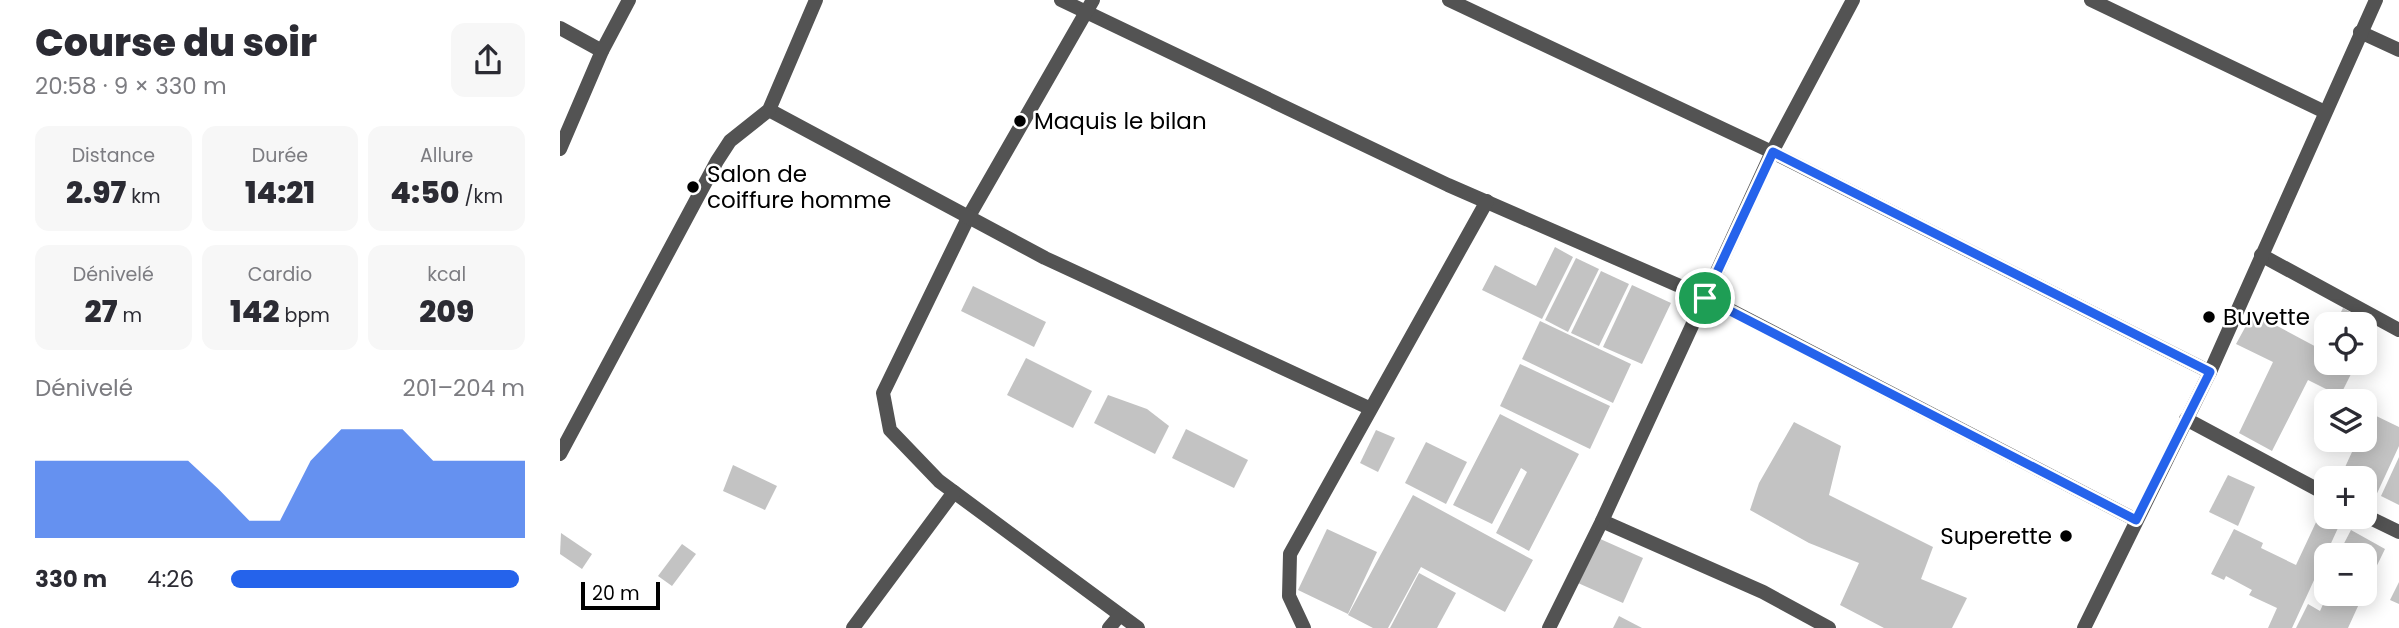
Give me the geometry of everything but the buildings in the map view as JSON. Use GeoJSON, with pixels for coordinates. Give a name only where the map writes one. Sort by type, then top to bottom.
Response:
{"type":"FeatureCollection","features":[{"type":"Feature","properties":{"kind":"street"},"geometry":{"type":"LineString","coordinates":[[560,149],[603,51],[629,0]]}},
{"type":"Feature","properties":{"kind":"street"},"geometry":{"type":"LineString","coordinates":[[560,454],[717,161],[730,141],[769,110],[816,0]]}},
{"type":"Feature","properties":{"kind":"street"},"geometry":{"type":"LineString","coordinates":[[1061,0],[1090,6],[1487,201],[1705,298],[2136,520]]}},
{"type":"Feature","properties":{"kind":"street"},"geometry":{"type":"LineString","coordinates":[[1449,0],[1773,152],[2210,372]]}},
{"type":"Feature","properties":{"kind":"street"},"geometry":{"type":"LineString","coordinates":[[1549,628],[1602,521],[1773,152],[1853,0]]}},
{"type":"Feature","properties":{"kind":"street"},"geometry":{"type":"LineString","coordinates":[[2091,0],[2325,112]]}},
{"type":"Feature","properties":{"kind":"street"},"geometry":{"type":"LineString","coordinates":[[2084,628],[2210,372],[2376,0]]}},
{"type":"Feature","properties":{"kind":"street"},"geometry":{"type":"LineString","coordinates":[[1090,6],[969,216],[883,394],[890,430],[939,481],[1138,628]]}},
{"type":"Feature","properties":{"kind":"street"},"geometry":{"type":"LineString","coordinates":[[560,28],[603,51]]}},
{"type":"Feature","properties":{"kind":"street"},"geometry":{"type":"LineString","coordinates":[[2360,32],[2399,50]]}},
{"type":"Feature","properties":{"kind":"street"},"geometry":{"type":"LineString","coordinates":[[769,110],[1045,258],[1369,408]]}},
{"type":"Feature","properties":{"kind":"street"},"geometry":{"type":"LineString","coordinates":[[1304,628],[1289,596],[1290,554],[1369,408],[1487,201]]}},
{"type":"Feature","properties":{"kind":"street"},"geometry":{"type":"LineString","coordinates":[[2261,255],[2399,330]]}},
{"type":"Feature","properties":{"kind":"street"},"geometry":{"type":"LineString","coordinates":[[2186,419],[2314,488]]}},
{"type":"Feature","properties":{"kind":"street"},"geometry":{"type":"LineString","coordinates":[[853,628],[954,492]]}},
{"type":"Feature","properties":{"kind":"street"},"geometry":{"type":"LineString","coordinates":[[1602,521],[1763,592],[1829,628]]}},
{"type":"Feature","properties":{"kind":"street"},"geometry":{"type":"LineString","coordinates":[[2377,522],[2399,533]]}},
{"type":"Feature","properties":{"kind":"street"},"geometry":{"type":"LineString","coordinates":[[1109,628],[1120,615]]}},
{"type":"Feature","properties":{"kind":"place","name":"Maquis le bilan"},"geometry":{"type":"Point","coordinates":[1020,121]}},
{"type":"Feature","properties":{"kind":"place","name":"Salon de coiffure homme"},"geometry":{"type":"Point","coordinates":[693,187]}},
{"type":"Feature","properties":{"kind":"place","name":"Buvette"},"geometry":{"type":"Point","coordinates":[2209,317]}},
{"type":"Feature","properties":{"kind":"place","name":"Superette"},"geometry":{"type":"Point","coordinates":[2066,536]}},
{"type":"Feature","properties":{"kind":"route"},"geometry":{"type":"LineString","coordinates":[[1773,152],[2210,372],[2136,520],[1705,298],[1773,152]]}}]}
